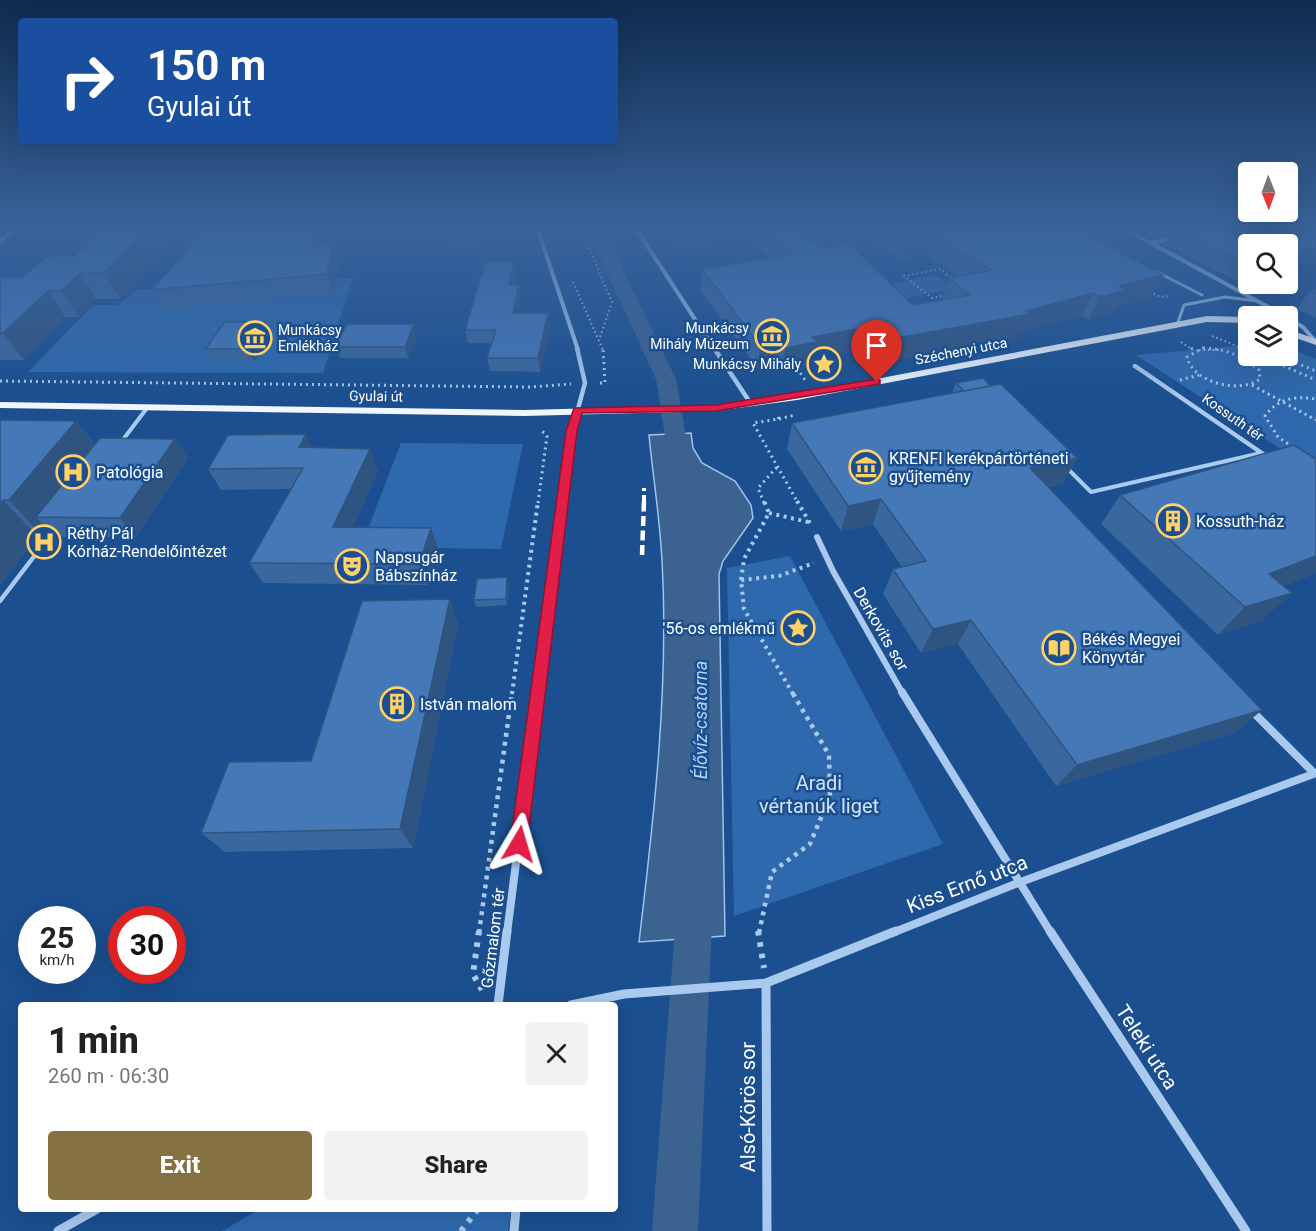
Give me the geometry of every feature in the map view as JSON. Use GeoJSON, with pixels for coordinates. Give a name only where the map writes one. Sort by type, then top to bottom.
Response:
{"type":"FeatureCollection","features":[{"type":"Feature","properties":{"kind":"main road"},"geometry":{"type":"LineString","coordinates":[[1177,325],[1207,319],[1238,320]]}},
{"type":"Feature","properties":{"kind":"main road","name":"Széchenyi utca"},"geometry":{"type":"LineString","coordinates":[[751,404],[1177,325]]}},
{"type":"Feature","properties":{"kind":"main road"},"geometry":{"type":"LineString","coordinates":[[1298,336],[1316,342]]}},
{"type":"Feature","properties":{"kind":"main road","name":"Gyulai út"},"geometry":{"type":"LineString","coordinates":[[0,405],[524,412],[716,408],[751,404]]}},
{"type":"Feature","properties":{"kind":"street"},"geometry":{"type":"LineString","coordinates":[[556,284],[582,363],[585,383]]}},
{"type":"Feature","properties":{"kind":"street"},"geometry":{"type":"LineString","coordinates":[[673,284],[751,404]]}},
{"type":"Feature","properties":{"kind":"street"},"geometry":{"type":"LineString","coordinates":[[1181,284],[1202,295]]}},
{"type":"Feature","properties":{"kind":"street"},"geometry":{"type":"LineString","coordinates":[[1227,284],[1266,306]]}},
{"type":"Feature","properties":{"kind":"street"},"geometry":{"type":"LineString","coordinates":[[1298,324],[1316,342]]}},
{"type":"Feature","properties":{"kind":"street","name":"Kossuth tér"},"geometry":{"type":"LineString","coordinates":[[1135,366],[1270,459]]}},
{"type":"Feature","properties":{"kind":"street","name":"Gőzmalom tér"},"geometry":{"type":"LineString","coordinates":[[498,1002],[572,431],[585,383]]}},
{"type":"Feature","properties":{"kind":"street","name":"Derkovits sor"},"geometry":{"type":"LineString","coordinates":[[817,537],[826,558],[920,724],[1018,883]]}},
{"type":"Feature","properties":{"kind":"street"},"geometry":{"type":"LineString","coordinates":[[1248,708],[1315,773]]}},
{"type":"Feature","properties":{"kind":"street","name":"Kiss Ernő utca"},"geometry":{"type":"LineString","coordinates":[[585,1002],[624,994],[766,983],[1018,883],[1315,773]]}},
{"type":"Feature","properties":{"kind":"street","name":"Teleki utca"},"geometry":{"type":"LineString","coordinates":[[1018,883],[1246,1231]]}},
{"type":"Feature","properties":{"kind":"street","name":"Alsó-Körös sor"},"geometry":{"type":"LineString","coordinates":[[766,983],[767,1231]]}},
{"type":"Feature","properties":{"kind":"street"},"geometry":{"type":"LineString","coordinates":[[58,1231],[93,1212]]}},
{"type":"Feature","properties":{"kind":"street"},"geometry":{"type":"LineString","coordinates":[[514,1231],[516,1212]]}},
{"type":"Feature","properties":{"kind":"lane"},"geometry":{"type":"LineString","coordinates":[[1177,325],[1184,305],[1225,297],[1257,301]]}},
{"type":"Feature","properties":{"kind":"lane"},"geometry":{"type":"LineString","coordinates":[[118,447],[147,408]]}},
{"type":"Feature","properties":{"kind":"lane"},"geometry":{"type":"LineString","coordinates":[[1059,460],[1091,492],[1261,453]]}},
{"type":"Feature","properties":{"kind":"lane"},"geometry":{"type":"LineString","coordinates":[[0,601],[62,519]]}},
{"type":"Feature","properties":{"kind":"path"},"geometry":{"type":"LineString","coordinates":[[600,337],[612,302],[605,284]]}},
{"type":"Feature","properties":{"kind":"path"},"geometry":{"type":"LineString","coordinates":[[915,284],[932,298],[950,294]]}},
{"type":"Feature","properties":{"kind":"path"},"geometry":{"type":"LineString","coordinates":[[1140,286],[1160,297]]}},
{"type":"Feature","properties":{"kind":"path"},"geometry":{"type":"LineString","coordinates":[[1202,338],[1212,336],[1238,346]]}},
{"type":"Feature","properties":{"kind":"path"},"geometry":{"type":"LineString","coordinates":[[1171,344],[1191,340]]}},
{"type":"Feature","properties":{"kind":"path"},"geometry":{"type":"LineString","coordinates":[[1181,342],[1195,351]]}},
{"type":"Feature","properties":{"kind":"path"},"geometry":{"type":"LineString","coordinates":[[1238,357],[1214,350],[1195,351],[1189,355],[1187,360],[1192,369],[1200,375],[1223,384],[1252,385],[1316,420]]}},
{"type":"Feature","properties":{"kind":"path"},"geometry":{"type":"LineString","coordinates":[[1298,364],[1316,371]]}},
{"type":"Feature","properties":{"kind":"path"},"geometry":{"type":"LineString","coordinates":[[1252,366],[1260,373],[1260,379],[1252,385]]}},
{"type":"Feature","properties":{"kind":"path"},"geometry":{"type":"LineString","coordinates":[[1284,366],[1316,380]]}},
{"type":"Feature","properties":{"kind":"path"},"geometry":{"type":"LineString","coordinates":[[0,381],[530,387],[585,383]]}},
{"type":"Feature","properties":{"kind":"path"},"geometry":{"type":"LineString","coordinates":[[486,997],[473,974],[547,436],[524,412],[530,387]]}},
{"type":"Feature","properties":{"kind":"path"},"geometry":{"type":"LineString","coordinates":[[1296,450],[1278,437],[1265,416],[1271,405],[1281,401],[1298,396],[1316,399]]}},
{"type":"Feature","properties":{"kind":"path"},"geometry":{"type":"LineString","coordinates":[[769,401],[779,419]]}},
{"type":"Feature","properties":{"kind":"path"},"geometry":{"type":"LineString","coordinates":[[802,414],[753,423],[817,537]]}},
{"type":"Feature","properties":{"kind":"path"},"geometry":{"type":"LineString","coordinates":[[769,513],[758,488],[778,466]]}},
{"type":"Feature","properties":{"kind":"path"},"geometry":{"type":"LineString","coordinates":[[769,513],[809,522]]}},
{"type":"Feature","properties":{"kind":"path"},"geometry":{"type":"LineString","coordinates":[[766,983],[758,928],[772,872],[810,844],[830,796],[829,755],[744,609],[741,580],[744,559],[769,513]]}},
{"type":"Feature","properties":{"kind":"path"},"geometry":{"type":"LineString","coordinates":[[741,580],[779,576],[826,558]]}},
{"type":"Feature","properties":{"kind":"path"},"geometry":{"type":"LineString","coordinates":[[461,1231],[476,1212]]}},
{"type":"Feature","properties":{"kind":"green space"},"geometry":{"type":"Polygon","coordinates":[[[236,284],[351,284],[323,373],[28,372],[93,305],[118,305],[136,290],[236,284]]]}},
{"type":"Feature","properties":{"kind":"green space"},"geometry":{"type":"Polygon","coordinates":[[[949,284],[954,288],[904,299],[887,285],[949,284]]]}},
{"type":"Feature","properties":{"kind":"green space"},"geometry":{"type":"Polygon","coordinates":[[[1238,346],[1238,366],[1298,366],[1298,352],[1316,359],[1316,472],[1136,355],[1238,346]]]}},
{"type":"Feature","properties":{"kind":"green space"},"geometry":{"type":"Polygon","coordinates":[[[401,443],[523,444],[501,549],[361,547],[401,443]]]}},
{"type":"Feature","properties":{"kind":"green space","name":"Aradi vértanúk liget"},"geometry":{"type":"Polygon","coordinates":[[[790,556],[943,844],[734,916],[727,568],[790,556]]]}},
{"type":"Feature","properties":{"kind":"green space"},"geometry":{"type":"Polygon","coordinates":[[[255,1212],[511,1212],[508,1231],[222,1231],[255,1212]]]}},
{"type":"Feature","properties":{"kind":"water"},"geometry":{"type":"Polygon","coordinates":[[[691,433],[693,448],[702,463],[735,481],[751,505],[753,518],[723,561],[719,574],[725,936],[639,942],[659,752],[664,609],[661,545],[649,435],[691,433]]]}},
{"type":"Feature","properties":{"kind":"building"},"geometry":{"type":"Polygon","coordinates":[[[0,284],[68,284],[61,291],[48,291],[3,333],[0,333],[0,284]]]}},
{"type":"Feature","properties":{"kind":"building"},"geometry":{"type":"Polygon","coordinates":[[[157,284],[213,284],[152,290],[157,284]]]}},
{"type":"Feature","properties":{"kind":"building"},"geometry":{"type":"Polygon","coordinates":[[[478,284],[519,285],[513,313],[548,313],[538,358],[487,358],[496,330],[465,330],[478,284]]]}},
{"type":"Feature","properties":{"kind":"building"},"geometry":{"type":"Polygon","coordinates":[[[714,284],[891,284],[913,305],[970,295],[957,284],[1125,284],[1119,286],[1126,290],[1100,297],[1093,293],[1026,311],[1030,314],[869,343],[856,329],[812,337],[817,342],[785,348],[781,342],[760,346],[714,284]]]}},
{"type":"Feature","properties":{"kind":"building"},"geometry":{"type":"Polygon","coordinates":[[[225,322],[266,322],[248,349],[205,349],[225,322]]]}},
{"type":"Feature","properties":{"kind":"building"},"geometry":{"type":"Polygon","coordinates":[[[347,324],[414,324],[405,347],[335,347],[347,324]]]}},
{"type":"Feature","properties":{"kind":"building"},"geometry":{"type":"Polygon","coordinates":[[[983,378],[991,386],[964,391],[956,383],[983,378]]]}},
{"type":"Feature","properties":{"kind":"building"},"geometry":{"type":"Polygon","coordinates":[[[1001,384],[1077,458],[1030,468],[1262,710],[1077,765],[971,620],[933,629],[893,569],[926,561],[881,499],[848,506],[792,423],[1001,384]]]}},
{"type":"Feature","properties":{"kind":"building"},"geometry":{"type":"Polygon","coordinates":[[[0,420],[76,421],[9,500],[3,500],[0,504],[0,420]]]}},
{"type":"Feature","properties":{"kind":"building"},"geometry":{"type":"Polygon","coordinates":[[[306,434],[299,447],[370,449],[333,527],[431,528],[419,564],[249,563],[303,468],[208,469],[228,435],[306,434]]]}},
{"type":"Feature","properties":{"kind":"building"},"geometry":{"type":"Polygon","coordinates":[[[100,438],[175,439],[120,518],[36,517],[100,438]]]}},
{"type":"Feature","properties":{"kind":"building"},"geometry":{"type":"Polygon","coordinates":[[[1294,445],[1316,459],[1316,556],[1269,574],[1292,593],[1245,607],[1120,495],[1294,445]]]}},
{"type":"Feature","properties":{"kind":"building"},"geometry":{"type":"Polygon","coordinates":[[[507,577],[506,599],[474,600],[477,579],[507,577]]]}},
{"type":"Feature","properties":{"kind":"building","name":"István malom"},"geometry":{"type":"Polygon","coordinates":[[[450,599],[400,829],[201,833],[229,762],[311,761],[362,601],[450,599]]]}},
{"type":"Feature","properties":{"kind":"waterway","name":"Élővíz-csatorna"},"geometry":{"type":"LineString","coordinates":[[621,284],[666,379],[681,469]]}},
{"type":"Feature","properties":{"kind":"waterway","name":"Élővíz-csatorna"},"geometry":{"type":"LineString","coordinates":[[675,1231],[695,902]]}},
{"type":"Feature","properties":{"kind":"railway"},"geometry":{"type":"LineString","coordinates":[[644,488],[644,501]]}},
{"type":"Feature","properties":{"kind":"railway"},"geometry":{"type":"LineString","coordinates":[[642,555],[644,501]]}},
{"type":"Feature","properties":{"kind":"place","name":"Munkácsy Mihály Múzeum"},"geometry":{"type":"Point","coordinates":[772,336]}},
{"type":"Feature","properties":{"kind":"place","name":"Munkácsy Emlékház"},"geometry":{"type":"Point","coordinates":[255,338]}},
{"type":"Feature","properties":{"kind":"place","name":"Munkácsy Mihály"},"geometry":{"type":"Point","coordinates":[824,364]}},
{"type":"Feature","properties":{"kind":"place","name":"KRENFI kerékpártörténeti gyűjtemény"},"geometry":{"type":"Point","coordinates":[866,467]}},
{"type":"Feature","properties":{"kind":"place","name":"Patológia"},"geometry":{"type":"Point","coordinates":[73,472]}},
{"type":"Feature","properties":{"kind":"place","name":"Kossuth-ház"},"geometry":{"type":"Point","coordinates":[1173,521]}},
{"type":"Feature","properties":{"kind":"place","name":"Réthy Pál Kórház-Rendelőintézet"},"geometry":{"type":"Point","coordinates":[44,542]}},
{"type":"Feature","properties":{"kind":"place","name":"Napsugár Bábszínház"},"geometry":{"type":"Point","coordinates":[352,566]}},
{"type":"Feature","properties":{"kind":"place","name":"'56-os emlékmű"},"geometry":{"type":"Point","coordinates":[798,628]}},
{"type":"Feature","properties":{"kind":"place","name":"Békés Megyei Könyvtár"},"geometry":{"type":"Point","coordinates":[1059,648]}},
{"type":"Feature","properties":{"kind":"place","name":"István malom"},"geometry":{"type":"Point","coordinates":[397,704]}},
{"type":"Feature","properties":{"kind":"route"},"geometry":{"type":"LineString","coordinates":[[519,844],[572,431],[578,410],[716,408],[796,397],[877,382]]}}]}
